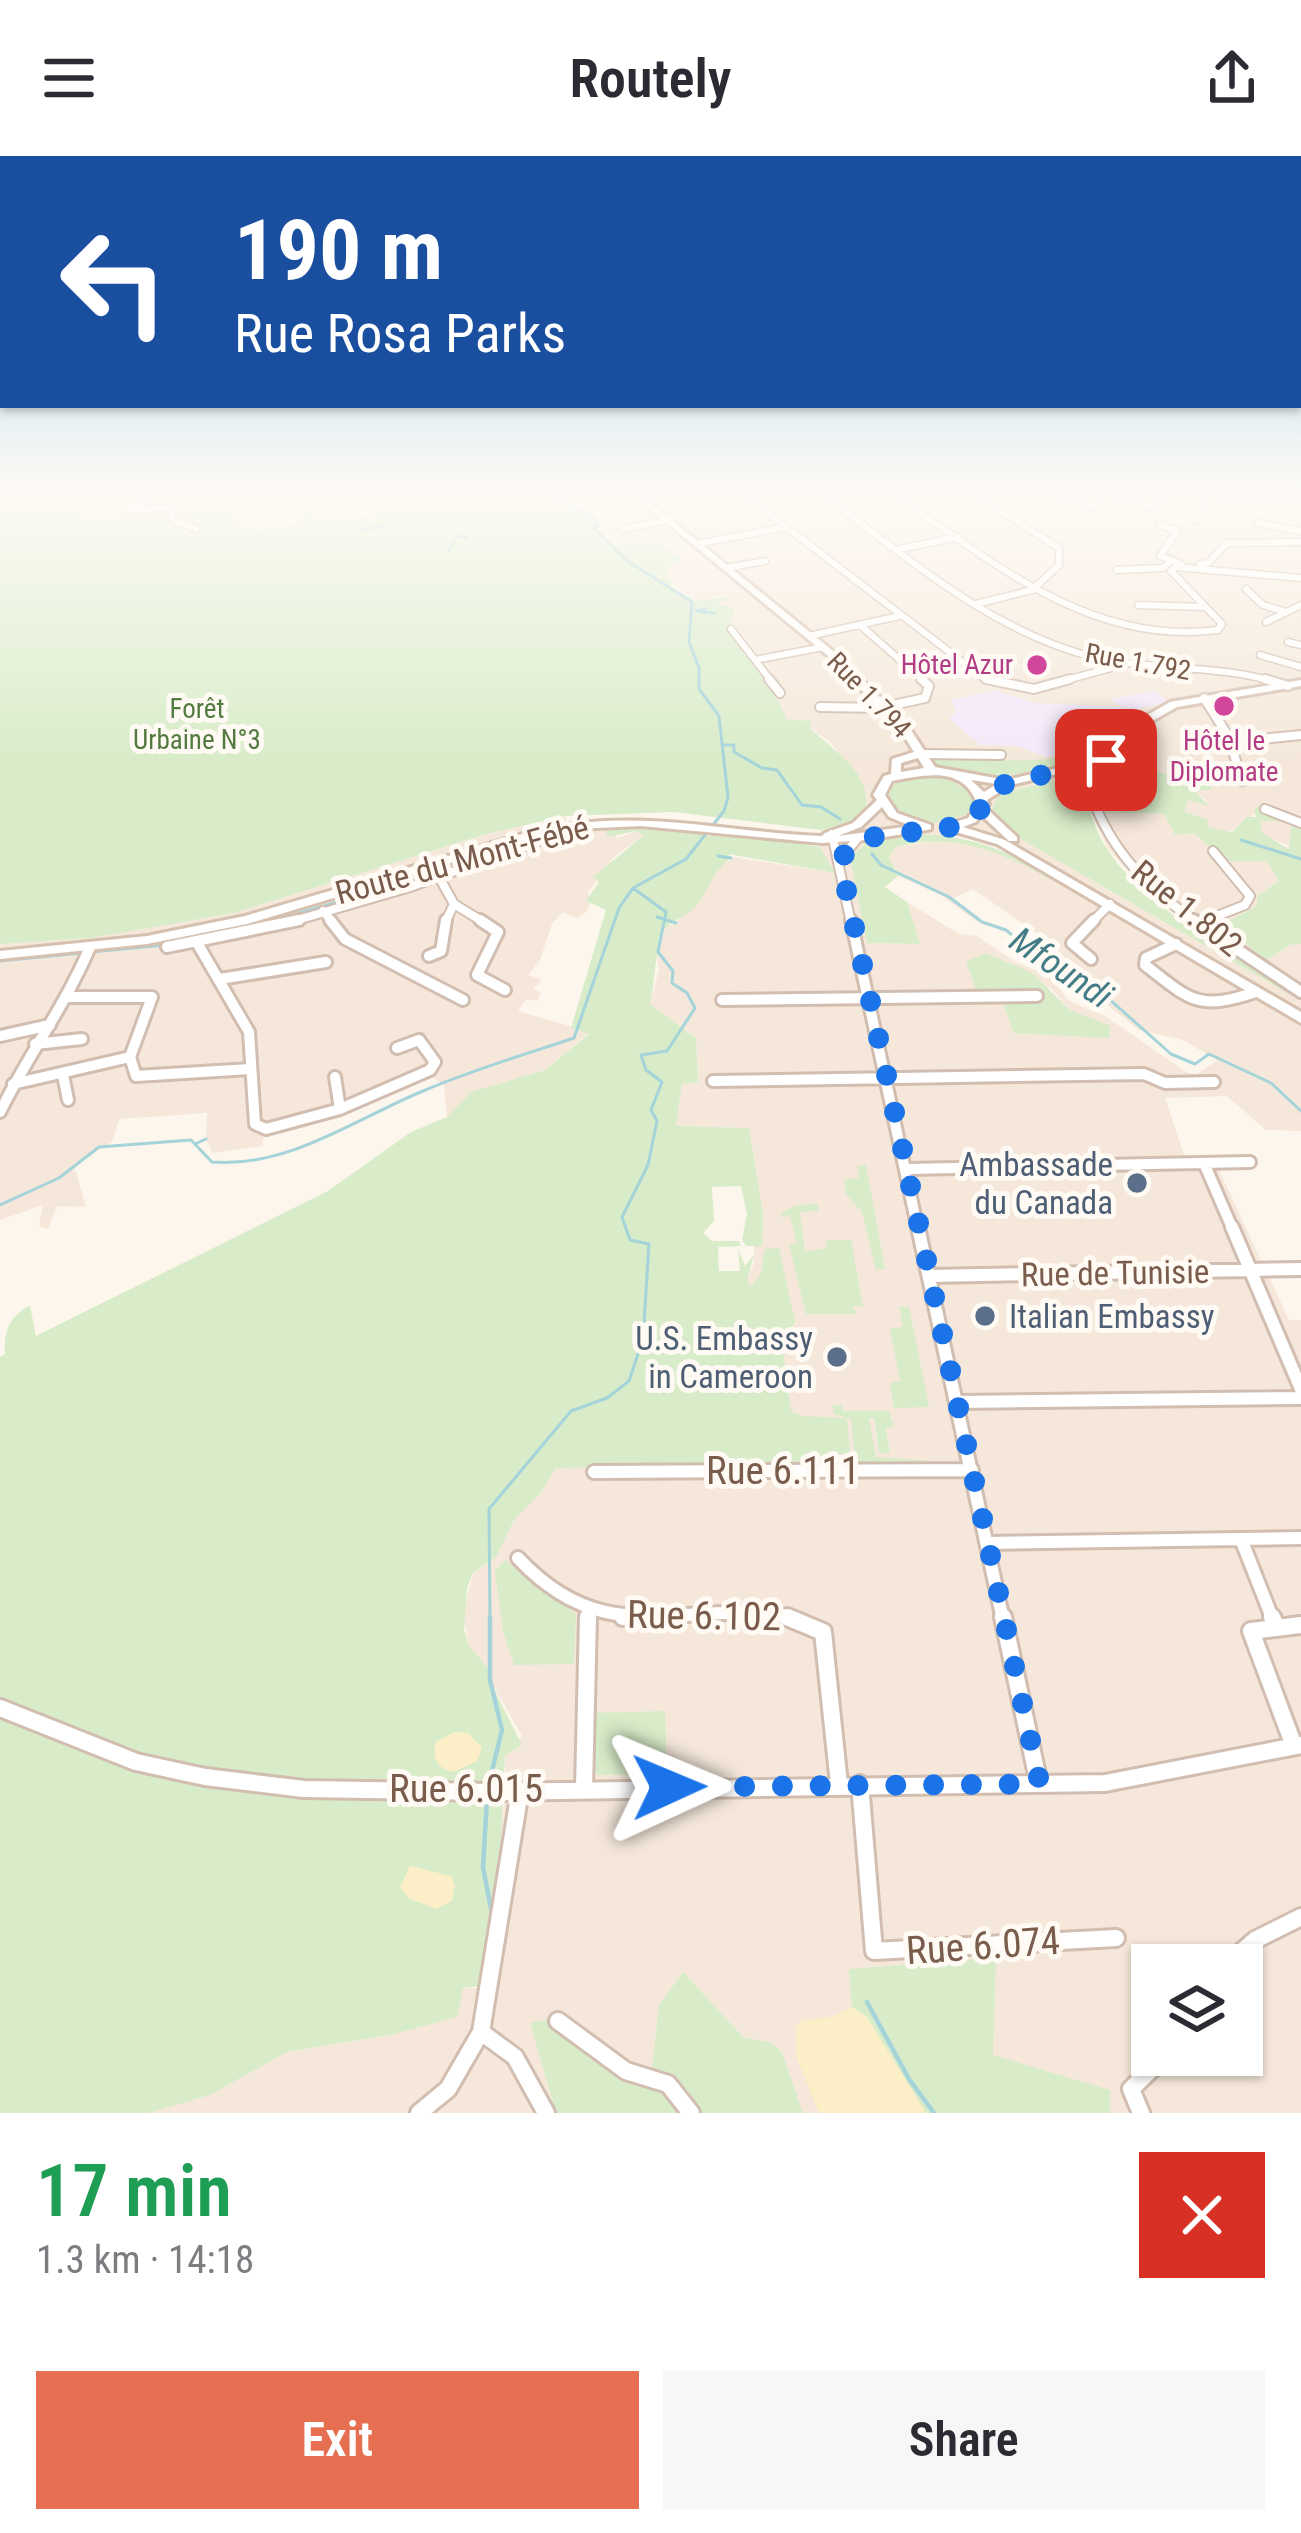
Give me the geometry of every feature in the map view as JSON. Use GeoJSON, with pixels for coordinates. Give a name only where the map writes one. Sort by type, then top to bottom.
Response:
{"type":"FeatureCollection","features":[{"type":"Feature","properties":{"kind":"street","name":"Rue 1.794"},"geometry":{"type":"LineString","coordinates":[[743,582],[823,647],[885,707],[931,770]]}},
{"type":"Feature","properties":{"kind":"street"},"geometry":{"type":"LineString","coordinates":[[856,582],[974,673],[1012,688],[1063,683],[1126,664]]}},
{"type":"Feature","properties":{"kind":"street","name":"Rue 1.792"},"geometry":{"type":"LineString","coordinates":[[946,582],[1039,639],[1126,664],[1297,685]]}},
{"type":"Feature","properties":{"kind":"street"},"geometry":{"type":"LineString","coordinates":[[1026,582],[1098,619],[1162,632],[1218,630],[1222,624],[1183,582]]}},
{"type":"Feature","properties":{"kind":"street"},"geometry":{"type":"LineString","coordinates":[[976,604],[1041,582]]}},
{"type":"Feature","properties":{"kind":"street"},"geometry":{"type":"LineString","coordinates":[[1246,589],[1263,605],[1286,612]]}},
{"type":"Feature","properties":{"kind":"street"},"geometry":{"type":"LineString","coordinates":[[1138,605],[1205,608]]}},
{"type":"Feature","properties":{"kind":"street"},"geometry":{"type":"LineString","coordinates":[[1266,622],[1301,605]]}},
{"type":"Feature","properties":{"kind":"street"},"geometry":{"type":"LineString","coordinates":[[809,636],[899,616]]}},
{"type":"Feature","properties":{"kind":"street"},"geometry":{"type":"LineString","coordinates":[[820,707],[885,707],[925,698],[929,686],[860,625]]}},
{"type":"Feature","properties":{"kind":"street"},"geometry":{"type":"LineString","coordinates":[[731,629],[780,693]]}},
{"type":"Feature","properties":{"kind":"street"},"geometry":{"type":"LineString","coordinates":[[1288,642],[1301,645]]}},
{"type":"Feature","properties":{"kind":"street"},"geometry":{"type":"LineString","coordinates":[[754,661],[823,647]]}},
{"type":"Feature","properties":{"kind":"street"},"geometry":{"type":"LineString","coordinates":[[1260,656],[1301,667]]}},
{"type":"Feature","properties":{"kind":"street"},"geometry":{"type":"LineString","coordinates":[[927,827],[903,820],[881,802],[879,789],[896,774],[931,770],[1007,783],[1093,765],[1123,748],[1162,709],[1297,685]]}},
{"type":"Feature","properties":{"kind":"street"},"geometry":{"type":"LineString","coordinates":[[1204,698],[1230,741],[1242,781]]}},
{"type":"Feature","properties":{"kind":"street"},"geometry":{"type":"LineString","coordinates":[[1230,741],[1301,735]]}},
{"type":"Feature","properties":{"kind":"street","name":"Rue 1.802"},"geometry":{"type":"LineString","coordinates":[[1123,748],[1125,761],[1094,790],[1098,820],[1126,860],[1199,923],[1301,992]]}},
{"type":"Feature","properties":{"kind":"street"},"geometry":{"type":"LineString","coordinates":[[896,774],[896,761],[921,754],[1001,755]]}},
{"type":"Feature","properties":{"kind":"street"},"geometry":{"type":"LineString","coordinates":[[959,777],[1014,839],[1301,1007]]}},
{"type":"Feature","properties":{"kind":"street"},"geometry":{"type":"LineString","coordinates":[[951,827],[972,820],[982,804],[1007,783]]}},
{"type":"Feature","properties":{"kind":"street"},"geometry":{"type":"LineString","coordinates":[[840,860],[881,802]]}},
{"type":"Feature","properties":{"kind":"street"},"geometry":{"type":"LineString","coordinates":[[1265,809],[1301,823]]}},
{"type":"Feature","properties":{"kind":"street","name":"Route du Mont-Fébé"},"geometry":{"type":"LineString","coordinates":[[1,959],[244,916],[570,821],[676,816],[832,837]]}},
{"type":"Feature","properties":{"kind":"street","name":"Route du Mont-Fébé"},"geometry":{"type":"LineString","coordinates":[[1,959],[196,938],[561,826],[654,820],[832,837],[951,827]]}},
{"type":"Feature","properties":{"kind":"street"},"geometry":{"type":"LineString","coordinates":[[167,947],[439,877],[551,837],[561,826]]}},
{"type":"Feature","properties":{"kind":"street"},"geometry":{"type":"LineString","coordinates":[[951,827],[1001,842],[1301,1018]]}},
{"type":"Feature","properties":{"kind":"street"},"geometry":{"type":"LineString","coordinates":[[832,837],[1040,1784]]}},
{"type":"Feature","properties":{"kind":"street"},"geometry":{"type":"LineString","coordinates":[[1199,923],[1245,905],[1250,896],[1213,851]]}},
{"type":"Feature","properties":{"kind":"street"},"geometry":{"type":"LineString","coordinates":[[439,877],[454,904],[498,932],[477,975],[505,990]]}},
{"type":"Feature","properties":{"kind":"street"},"geometry":{"type":"LineString","coordinates":[[429,956],[441,951],[447,912],[454,904]]}},
{"type":"Feature","properties":{"kind":"street"},"geometry":{"type":"LineString","coordinates":[[1091,959],[1072,943],[1110,904]]}},
{"type":"Feature","properties":{"kind":"street"},"geometry":{"type":"LineString","coordinates":[[323,910],[333,927],[361,949],[463,1000]]}},
{"type":"Feature","properties":{"kind":"street"},"geometry":{"type":"LineString","coordinates":[[196,938],[249,1031],[259,1128],[340,1109],[430,1070],[435,1062],[419,1040],[397,1048]]}},
{"type":"Feature","properties":{"kind":"street"},"geometry":{"type":"LineString","coordinates":[[1176,944],[1144,961],[1208,1008],[1256,992]]}},
{"type":"Feature","properties":{"kind":"street"},"geometry":{"type":"LineString","coordinates":[[0,1112],[35,1044],[69,997],[90,947]]}},
{"type":"Feature","properties":{"kind":"street"},"geometry":{"type":"LineString","coordinates":[[220,979],[326,962]]}},
{"type":"Feature","properties":{"kind":"street"},"geometry":{"type":"LineString","coordinates":[[69,997],[151,996],[130,1057],[136,1076],[250,1069]]}},
{"type":"Feature","properties":{"kind":"street"},"geometry":{"type":"LineString","coordinates":[[722,1000],[1037,996]]}},
{"type":"Feature","properties":{"kind":"street"},"geometry":{"type":"LineString","coordinates":[[0,1036],[50,1025]]}},
{"type":"Feature","properties":{"kind":"street"},"geometry":{"type":"LineString","coordinates":[[35,1044],[82,1039]]}},
{"type":"Feature","properties":{"kind":"street"},"geometry":{"type":"LineString","coordinates":[[13,1084],[130,1057]]}},
{"type":"Feature","properties":{"kind":"street"},"geometry":{"type":"LineString","coordinates":[[713,1081],[1144,1074],[1165,1083],[1214,1082]]}},
{"type":"Feature","properties":{"kind":"street"},"geometry":{"type":"LineString","coordinates":[[63,1075],[68,1100]]}},
{"type":"Feature","properties":{"kind":"street"},"geometry":{"type":"LineString","coordinates":[[335,1077],[340,1109]]}},
{"type":"Feature","properties":{"kind":"street"},"geometry":{"type":"LineString","coordinates":[[907,1169],[1250,1162]]}},
{"type":"Feature","properties":{"kind":"street"},"geometry":{"type":"LineString","coordinates":[[1204,1163],[1301,1389]]}},
{"type":"Feature","properties":{"kind":"street","name":"Rue de Tunisie"},"geometry":{"type":"LineString","coordinates":[[930,1276],[1301,1269]]}},
{"type":"Feature","properties":{"kind":"street"},"geometry":{"type":"LineString","coordinates":[[957,1402],[1301,1398]]}},
{"type":"Feature","properties":{"kind":"street","name":"Rue 6.111"},"geometry":{"type":"LineString","coordinates":[[594,1472],[972,1470]]}},
{"type":"Feature","properties":{"kind":"street"},"geometry":{"type":"LineString","coordinates":[[988,1543],[1301,1538]]}},
{"type":"Feature","properties":{"kind":"street"},"geometry":{"type":"LineString","coordinates":[[1241,1539],[1276,1626]]}},
{"type":"Feature","properties":{"kind":"street","name":"Rue 6.102"},"geometry":{"type":"LineString","coordinates":[[518,1558],[531,1572],[589,1608],[630,1617],[782,1615],[811,1620],[823,1632],[839,1784]]}},
{"type":"Feature","properties":{"kind":"street"},"geometry":{"type":"LineString","coordinates":[[584,1789],[584,1642],[589,1608]]}},
{"type":"Feature","properties":{"kind":"street"},"geometry":{"type":"LineString","coordinates":[[1297,1745],[1251,1631],[1301,1624]]}},
{"type":"Feature","properties":{"kind":"street","name":"Rue 6.015"},"geometry":{"type":"LineString","coordinates":[[0,1708],[136,1762],[304,1790],[492,1792],[1105,1783],[1297,1745]]}},
{"type":"Feature","properties":{"kind":"street","name":"Rue 6.074"},"geometry":{"type":"LineString","coordinates":[[860,1784],[874,1951],[1116,1939]]}},
{"type":"Feature","properties":{"kind":"street"},"geometry":{"type":"LineString","coordinates":[[419,2113],[448,2089],[481,2032],[520,1791]]}},
{"type":"Feature","properties":{"kind":"street"},"geometry":{"type":"LineString","coordinates":[[1250,1944],[1301,1917]]}},
{"type":"Feature","properties":{"kind":"street"},"geometry":{"type":"LineString","coordinates":[[559,2021],[626,2071],[668,2084],[692,2113]]}},
{"type":"Feature","properties":{"kind":"street"},"geometry":{"type":"LineString","coordinates":[[481,2032],[514,2056],[546,2113]]}},
{"type":"Feature","properties":{"kind":"street"},"geometry":{"type":"LineString","coordinates":[[1142,2113],[1131,2089],[1144,2076]]}},
{"type":"Feature","properties":{"kind":"shaded area"},"geometry":{"type":"Polygon","coordinates":[[[671,582],[1301,582],[1301,827],[1291,826],[1291,847],[1262,834],[1260,821],[1283,820],[1265,815],[1262,809],[1228,833],[1209,828],[1207,819],[1185,812],[1187,798],[1208,803],[1194,790],[1212,790],[1210,784],[1201,784],[1202,778],[1222,785],[1198,774],[1194,782],[1148,769],[1151,777],[1183,786],[1159,782],[1150,790],[1147,806],[1103,801],[1108,812],[1164,814],[1175,834],[1194,833],[1225,861],[1267,861],[1280,881],[1258,895],[1257,906],[1220,925],[1267,960],[1290,945],[1301,944],[1301,997],[1153,898],[1108,849],[1087,804],[1087,788],[1121,757],[1097,770],[999,794],[992,809],[1014,835],[1301,1001],[1301,1131],[1266,1130],[1227,1096],[1165,1098],[1184,1155],[1217,1166],[1289,1320],[1301,1320],[1301,2113],[803,2113],[782,2052],[770,2042],[744,2038],[683,1972],[659,2005],[653,2069],[605,2056],[530,2023],[556,2113],[149,2113],[210,2095],[287,2052],[390,2035],[463,1988],[478,1988],[506,1791],[505,1756],[522,1736],[490,1680],[489,1669],[469,1647],[463,1614],[473,1573],[492,1561],[514,1520],[540,1494],[556,1468],[876,1457],[869,1418],[873,1418],[879,1453],[890,1452],[886,1427],[893,1426],[892,1417],[850,1414],[833,1405],[834,1414],[851,1419],[854,1448],[849,1456],[802,1451],[790,1458],[767,1456],[746,1282],[754,1263],[754,1246],[762,1245],[763,1214],[749,1128],[676,1126],[682,1084],[698,1081],[696,1038],[650,1004],[659,969],[656,952],[666,927],[676,923],[716,869],[734,857],[834,873],[820,847],[821,830],[861,815],[867,804],[862,782],[830,742],[810,728],[812,721],[787,720],[757,656],[728,617],[734,608],[717,604],[729,595],[695,601],[671,582]],[[907,834],[867,842],[850,858],[868,943],[919,944],[907,902],[959,934],[977,936],[1017,963],[1050,976],[1069,1001],[1107,1017],[1186,1072],[1196,1075],[1217,1060],[1183,1040],[1139,1030],[1095,995],[1091,985],[1056,972],[1008,933],[978,922],[939,894],[898,876],[889,857],[895,847],[931,842],[973,844],[1021,859],[990,843],[907,834]],[[973,889],[954,898],[985,922],[1009,931],[1056,970],[1070,973],[1042,937],[973,889]],[[1050,987],[1003,1000],[1013,1033],[1109,1037],[1109,1026],[1070,1010],[1050,987]]]}},
{"type":"Feature","properties":{"kind":"shaded area"},"geometry":{"type":"Polygon","coordinates":[[[995,690],[1034,703],[1122,707],[1111,699],[1156,691],[1168,702],[1140,708],[1136,722],[1103,746],[1046,757],[1017,746],[980,745],[950,719],[956,710],[951,700],[995,690]]]}},
{"type":"Feature","properties":{"kind":"shaded area"},"geometry":{"type":"Polygon","coordinates":[[[565,816],[571,829],[604,826],[618,838],[636,831],[644,835],[613,858],[588,892],[590,905],[585,913],[576,918],[563,912],[552,924],[540,960],[528,975],[542,980],[533,989],[541,993],[537,1001],[526,999],[518,1011],[590,1032],[545,1070],[471,1092],[447,1118],[444,1086],[433,1077],[263,1137],[263,1146],[212,1153],[206,1139],[207,1113],[119,1119],[112,1142],[74,1165],[86,1207],[57,1206],[48,1229],[39,1226],[43,1205],[0,1220],[0,944],[91,938],[234,913],[486,834],[565,816]]]}},
{"type":"Feature","properties":{"kind":"green space","name":"Forêt Urbaine N°3"},"geometry":{"type":"Polygon","coordinates":[[[0,582],[672,582],[671,586],[695,601],[733,596],[717,604],[735,608],[731,623],[757,656],[787,719],[812,721],[810,728],[857,774],[866,798],[865,811],[844,826],[821,830],[674,812],[565,816],[486,834],[234,913],[91,938],[0,944],[0,582]]]}},
{"type":"Feature","properties":{"kind":"green space"},"geometry":{"type":"Polygon","coordinates":[[[1120,735],[1121,742],[1089,762],[996,777],[930,764],[927,755],[1053,759],[1101,747],[1120,735]]]}},
{"type":"Feature","properties":{"kind":"green space"},"geometry":{"type":"Polygon","coordinates":[[[1120,757],[1116,767],[1087,789],[1092,818],[1123,870],[1171,913],[1284,985],[1301,1001],[1014,835],[992,809],[999,794],[1097,770],[1120,757]]]}},
{"type":"Feature","properties":{"kind":"green space"},"geometry":{"type":"Polygon","coordinates":[[[1142,771],[1193,782],[1204,773],[1222,781],[1222,785],[1202,778],[1200,784],[1210,784],[1212,790],[1194,790],[1209,806],[1187,800],[1185,812],[1207,819],[1209,828],[1232,832],[1247,817],[1256,817],[1254,808],[1260,807],[1265,815],[1283,821],[1260,821],[1262,833],[1289,849],[1291,826],[1301,827],[1301,944],[1290,945],[1267,960],[1220,925],[1257,906],[1257,896],[1279,881],[1267,861],[1225,861],[1194,833],[1175,835],[1164,814],[1107,812],[1102,800],[1149,805],[1146,788],[1152,778],[1142,771]]]}},
{"type":"Feature","properties":{"kind":"green space"},"geometry":{"type":"Polygon","coordinates":[[[936,774],[970,791],[975,805],[969,814],[934,823],[893,808],[888,790],[904,777],[936,774]]]}},
{"type":"Feature","properties":{"kind":"green space"},"geometry":{"type":"Polygon","coordinates":[[[604,826],[698,831],[710,837],[714,829],[820,847],[835,873],[728,854],[731,858],[697,905],[662,934],[650,1004],[696,1038],[698,1082],[682,1084],[676,1126],[749,1128],[763,1214],[762,1246],[746,1246],[742,1240],[747,1214],[741,1186],[712,1187],[714,1221],[703,1233],[712,1241],[739,1241],[741,1246],[718,1247],[719,1271],[740,1271],[738,1249],[745,1266],[754,1255],[747,1281],[751,1287],[761,1273],[765,1249],[779,1248],[795,1322],[782,1343],[791,1411],[847,1418],[850,1452],[828,1457],[848,1457],[854,1451],[851,1419],[834,1414],[832,1405],[842,1405],[843,1411],[889,1411],[894,1427],[886,1428],[890,1453],[879,1453],[874,1418],[869,1418],[876,1457],[930,1461],[556,1468],[540,1494],[514,1520],[496,1557],[473,1573],[467,1588],[464,1630],[469,1646],[489,1669],[490,1681],[522,1745],[505,1756],[498,1902],[482,1986],[463,1988],[457,2017],[390,2035],[287,2052],[210,2095],[149,2113],[0,2113],[0,1357],[5,1354],[9,1325],[30,1306],[36,1336],[328,1191],[411,1132],[447,1117],[471,1092],[545,1070],[589,1034],[571,1028],[606,910],[586,901],[599,882],[593,877],[644,835],[636,831],[608,837],[604,826]]]}},
{"type":"Feature","properties":{"kind":"green space"},"geometry":{"type":"Polygon","coordinates":[[[907,834],[983,844],[1053,877],[956,843],[896,847],[889,857],[898,876],[885,887],[907,902],[920,944],[867,943],[850,858],[867,842],[907,834]]]}},
{"type":"Feature","properties":{"kind":"green space"},"geometry":{"type":"Polygon","coordinates":[[[986,953],[1032,973],[1070,1010],[1110,1026],[1109,1038],[1013,1033],[1003,1001],[977,992],[966,961],[986,953]]]}},
{"type":"Feature","properties":{"kind":"green space"},"geometry":{"type":"Polygon","coordinates":[[[857,1165],[866,1165],[885,1269],[877,1269],[877,1275],[862,1212],[846,1194],[844,1180],[859,1178],[857,1165]]]}},
{"type":"Feature","properties":{"kind":"green space"},"geometry":{"type":"Polygon","coordinates":[[[818,1204],[818,1211],[800,1212],[805,1252],[827,1248],[826,1240],[851,1240],[863,1307],[852,1306],[857,1314],[806,1314],[789,1245],[797,1243],[790,1216],[781,1217],[781,1213],[796,1205],[818,1204]]]}},
{"type":"Feature","properties":{"kind":"green space"},"geometry":{"type":"Polygon","coordinates":[[[899,1307],[909,1307],[929,1407],[894,1408],[890,1383],[900,1381],[890,1328],[903,1327],[899,1307]]]}},
{"type":"Feature","properties":{"kind":"green space"},"geometry":{"type":"Polygon","coordinates":[[[505,1560],[576,1614],[574,1664],[514,1665],[503,1631],[495,1571],[505,1560]]]}},
{"type":"Feature","properties":{"kind":"green space"},"geometry":{"type":"Polygon","coordinates":[[[665,1711],[667,1774],[584,1775],[584,1713],[665,1711]]]}},
{"type":"Feature","properties":{"kind":"green space"},"geometry":{"type":"Polygon","coordinates":[[[996,1958],[993,2055],[1110,2090],[1110,2113],[819,2113],[796,2056],[796,2027],[801,2021],[831,2017],[852,2007],[849,1969],[996,1958]]]}},
{"type":"Feature","properties":{"kind":"green space"},"geometry":{"type":"Polygon","coordinates":[[[683,1972],[744,2038],[770,2042],[782,2052],[803,2113],[556,2113],[530,2023],[553,2018],[605,2056],[652,2068],[659,2005],[683,1972]]]}},
{"type":"Feature","properties":{"kind":"sand"},"geometry":{"type":"Polygon","coordinates":[[[454,1732],[468,1733],[482,1748],[477,1761],[454,1772],[439,1765],[435,1753],[436,1742],[454,1732]]]}},
{"type":"Feature","properties":{"kind":"sand"},"geometry":{"type":"Polygon","coordinates":[[[410,1866],[451,1876],[452,1901],[436,1909],[408,1898],[400,1887],[410,1866]]]}},
{"type":"Feature","properties":{"kind":"sand"},"geometry":{"type":"Polygon","coordinates":[[[852,2007],[867,2017],[926,2113],[819,2113],[796,2056],[796,2027],[801,2021],[831,2017],[852,2007]]]}},
{"type":"Feature","properties":{"kind":"waterway","name":"Mfoundi"},"geometry":{"type":"LineString","coordinates":[[633,888],[686,859],[724,811],[728,797],[719,716],[699,689],[699,668],[689,642],[692,602],[661,582]]}},
{"type":"Feature","properties":{"kind":"waterway"},"geometry":{"type":"LineString","coordinates":[[705,609],[696,611],[714,613]]}},
{"type":"Feature","properties":{"kind":"waterway"},"geometry":{"type":"LineString","coordinates":[[724,745],[734,745],[734,752],[762,768],[777,770],[802,805],[821,807],[840,819]]}},
{"type":"Feature","properties":{"kind":"waterway"},"geometry":{"type":"LineString","coordinates":[[503,850],[545,834]]}},
{"type":"Feature","properties":{"kind":"waterway"},"geometry":{"type":"LineString","coordinates":[[1241,840],[1301,859]]}},
{"type":"Feature","properties":{"kind":"waterway","name":"Mfoundi"},"geometry":{"type":"LineString","coordinates":[[872,854],[881,865],[949,897],[982,922],[1006,930],[1055,970],[1091,983],[1171,1054],[1195,1064],[1209,1054],[1271,1083],[1301,1111]]}},
{"type":"Feature","properties":{"kind":"waterway"},"geometry":{"type":"LineString","coordinates":[[718,856],[731,858]]}},
{"type":"Feature","properties":{"kind":"waterway"},"geometry":{"type":"LineString","coordinates":[[286,917],[438,873]]}},
{"type":"Feature","properties":{"kind":"waterway"},"geometry":{"type":"LineString","coordinates":[[0,1205],[59,1178],[99,1147],[191,1140],[212,1162],[240,1162],[295,1150],[441,1083],[574,1038],[619,908],[633,888]]}},
{"type":"Feature","properties":{"kind":"waterway"},"geometry":{"type":"LineString","coordinates":[[633,888],[666,912],[665,919]]}},
{"type":"Feature","properties":{"kind":"waterway"},"geometry":{"type":"LineString","coordinates":[[657,917],[665,919]]}},
{"type":"Feature","properties":{"kind":"waterway"},"geometry":{"type":"LineString","coordinates":[[490,1620],[489,1509],[571,1411],[607,1398],[629,1381],[643,1339],[649,1244],[630,1240],[622,1217],[648,1165],[657,1121],[651,1110],[662,1082],[646,1070],[641,1055],[667,1051],[695,1008],[687,993],[672,983],[673,971],[658,952],[665,919]]}},
{"type":"Feature","properties":{"kind":"waterway"},"geometry":{"type":"LineString","coordinates":[[665,919],[676,923]]}},
{"type":"Feature","properties":{"kind":"waterway"},"geometry":{"type":"LineString","coordinates":[[91,952],[165,945]]}},
{"type":"Feature","properties":{"kind":"waterway"},"geometry":{"type":"LineString","coordinates":[[0,961],[82,953]]}},
{"type":"Feature","properties":{"kind":"waterway"},"geometry":{"type":"LineString","coordinates":[[195,1144],[206,1139]]}},
{"type":"Feature","properties":{"kind":"waterway"},"geometry":{"type":"LineString","coordinates":[[489,1783],[502,1730],[490,1680],[490,1620]]}},
{"type":"Feature","properties":{"kind":"waterway"},"geometry":{"type":"LineString","coordinates":[[487,1799],[483,1867],[492,1914]]}},
{"type":"Feature","properties":{"kind":"waterway"},"geometry":{"type":"LineString","coordinates":[[867,2002],[909,2079],[934,2113]]}},
{"type":"Feature","properties":{"kind":"place","name":"Hôtel Azur"},"geometry":{"type":"Point","coordinates":[1037,665]}},
{"type":"Feature","properties":{"kind":"place","name":"Hôtel le Diplomate"},"geometry":{"type":"Point","coordinates":[1224,706]}},
{"type":"Feature","properties":{"kind":"place","name":"Ambassade du Canada"},"geometry":{"type":"Point","coordinates":[1137,1183]}},
{"type":"Feature","properties":{"kind":"place","name":"Italian Embassy"},"geometry":{"type":"Point","coordinates":[985,1316]}},
{"type":"Feature","properties":{"kind":"place","name":"U.S. Embassy in Cameroon"},"geometry":{"type":"Point","coordinates":[837,1357]}},
{"type":"Feature","properties":{"kind":"route"},"geometry":{"type":"LineString","coordinates":[[669,1787],[1040,1784],[840,860],[857,839],[962,825],[979,815],[982,798],[993,789],[1106,760]]}}]}
